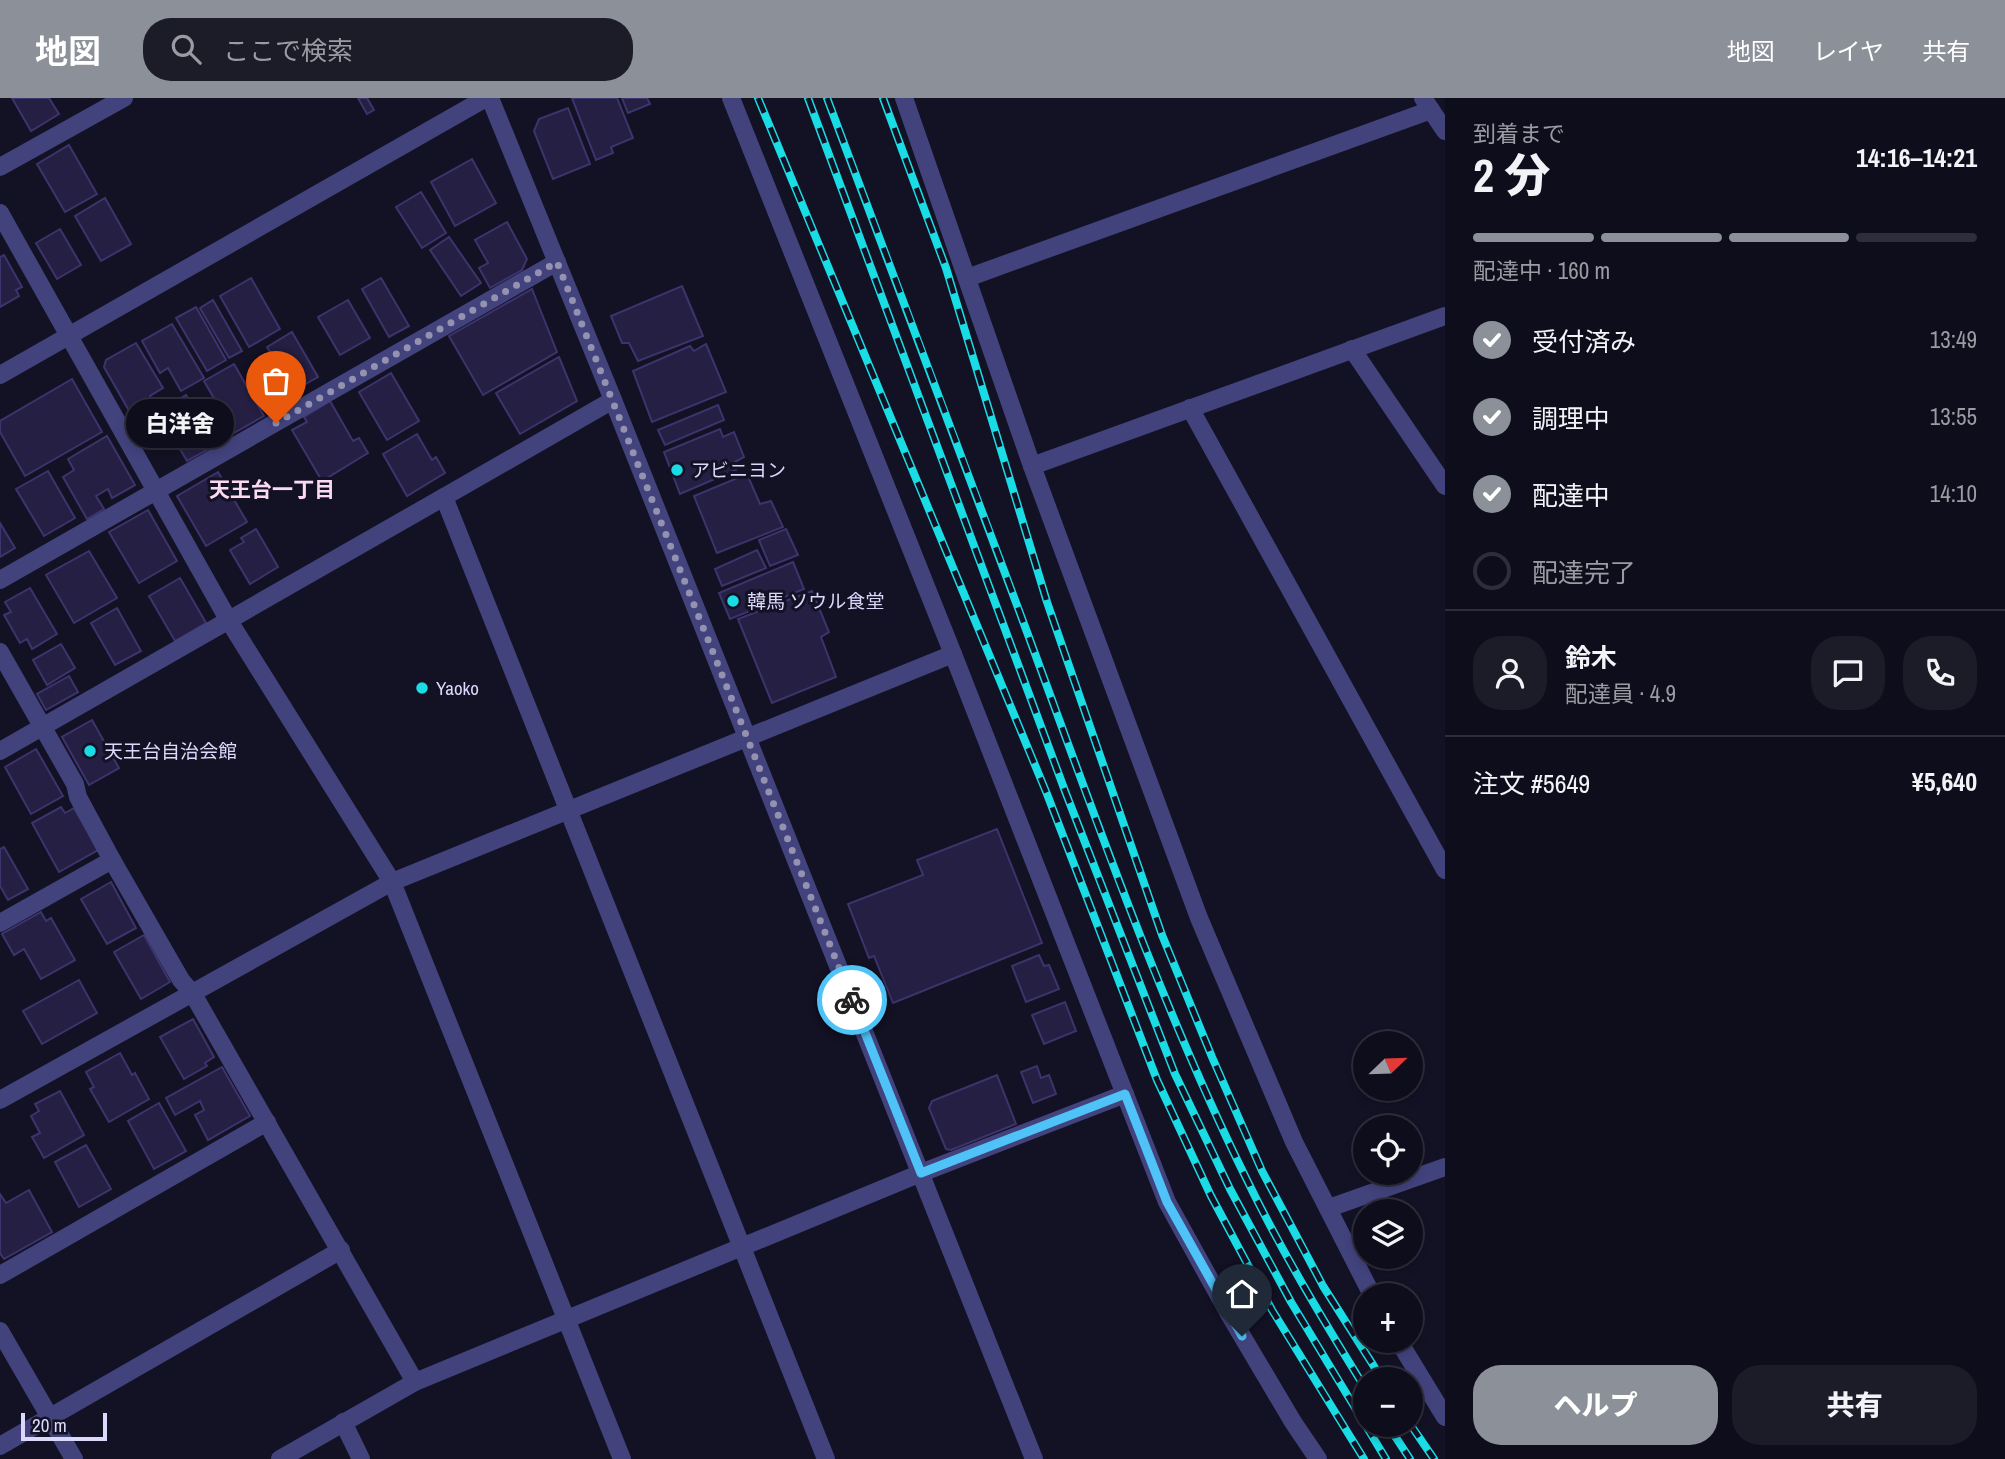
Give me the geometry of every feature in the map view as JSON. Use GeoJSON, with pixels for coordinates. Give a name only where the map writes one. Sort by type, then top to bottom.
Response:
{"type":"FeatureCollection","features":[{"type":"Feature","properties":{"kind":"street"},"geometry":{"type":"LineString","coordinates":[[0,167],[124,98]]}},
{"type":"Feature","properties":{"kind":"street"},"geometry":{"type":"LineString","coordinates":[[0,375],[488,98],[613,400],[1034,1459]]}},
{"type":"Feature","properties":{"kind":"street"},"geometry":{"type":"LineString","coordinates":[[731,98],[953,654],[1167,1202],[1293,1422],[1318,1459]]}},
{"type":"Feature","properties":{"kind":"street"},"geometry":{"type":"LineString","coordinates":[[904,98],[1032,466],[1199,918],[1294,1142],[1366,1283]]}},
{"type":"Feature","properties":{"kind":"street"},"geometry":{"type":"LineString","coordinates":[[967,278],[1427,104],[1445,131]]}},
{"type":"Feature","properties":{"kind":"street"},"geometry":{"type":"LineString","coordinates":[[0,212],[229,621],[392,883],[622,1459]]}},
{"type":"Feature","properties":{"kind":"street"},"geometry":{"type":"LineString","coordinates":[[0,580],[557,262]]}},
{"type":"Feature","properties":{"kind":"street"},"geometry":{"type":"LineString","coordinates":[[1032,466],[1445,316]]}},
{"type":"Feature","properties":{"kind":"street"},"geometry":{"type":"LineString","coordinates":[[1352,349],[1445,486]]}},
{"type":"Feature","properties":{"kind":"street"},"geometry":{"type":"LineString","coordinates":[[0,751],[613,400]]}},
{"type":"Feature","properties":{"kind":"street"},"geometry":{"type":"LineString","coordinates":[[1190,408],[1445,870]]}},
{"type":"Feature","properties":{"kind":"street"},"geometry":{"type":"LineString","coordinates":[[444,497],[826,1459]]}},
{"type":"Feature","properties":{"kind":"street"},"geometry":{"type":"LineString","coordinates":[[0,652],[75,784],[78,797],[112,860],[181,980],[193,994],[415,1382]]}},
{"type":"Feature","properties":{"kind":"street"},"geometry":{"type":"LineString","coordinates":[[0,1100],[392,883],[953,654]]}},
{"type":"Feature","properties":{"kind":"street"},"geometry":{"type":"LineString","coordinates":[[0,923],[112,860]]}},
{"type":"Feature","properties":{"kind":"street"},"geometry":{"type":"LineString","coordinates":[[280,1459],[415,1382],[921,1173],[1125,1094]]}},
{"type":"Feature","properties":{"kind":"street"},"geometry":{"type":"LineString","coordinates":[[0,1275],[267,1122]]}},
{"type":"Feature","properties":{"kind":"street"},"geometry":{"type":"LineString","coordinates":[[1329,1208],[1445,1167]]}},
{"type":"Feature","properties":{"kind":"street"},"geometry":{"type":"LineString","coordinates":[[0,1446],[341,1250]]}},
{"type":"Feature","properties":{"kind":"street"},"geometry":{"type":"LineString","coordinates":[[0,1331],[74,1459]]}},
{"type":"Feature","properties":{"kind":"street"},"geometry":{"type":"LineString","coordinates":[[1406,1353],[1445,1417]]}},
{"type":"Feature","properties":{"kind":"street"},"geometry":{"type":"LineString","coordinates":[[343,1422],[361,1459]]}},
{"type":"Feature","properties":{"kind":"building"},"geometry":{"type":"Polygon","coordinates":[[[12,98],[49,98],[59,114],[31,131],[12,98]]]}},
{"type":"Feature","properties":{"kind":"building"},"geometry":{"type":"Polygon","coordinates":[[[358,98],[367,98],[374,110],[367,114],[358,98]]]}},
{"type":"Feature","properties":{"kind":"building"},"geometry":{"type":"Polygon","coordinates":[[[572,98],[617,98],[633,138],[611,147],[613,153],[596,160],[572,98]]]}},
{"type":"Feature","properties":{"kind":"building"},"geometry":{"type":"Polygon","coordinates":[[[622,98],[647,98],[650,104],[628,113],[622,98]]]}},
{"type":"Feature","properties":{"kind":"building"},"geometry":{"type":"Polygon","coordinates":[[[568,108],[590,164],[553,179],[534,131],[539,119],[568,108]]]}},
{"type":"Feature","properties":{"kind":"building"},"geometry":{"type":"Polygon","coordinates":[[[69,145],[97,194],[65,212],[37,164],[69,145]]]}},
{"type":"Feature","properties":{"kind":"building"},"geometry":{"type":"Polygon","coordinates":[[[472,159],[496,203],[455,226],[431,182],[472,159]]]}},
{"type":"Feature","properties":{"kind":"building"},"geometry":{"type":"Polygon","coordinates":[[[421,192],[446,233],[422,248],[396,207],[421,192]]]}},
{"type":"Feature","properties":{"kind":"building"},"geometry":{"type":"Polygon","coordinates":[[[105,198],[131,244],[101,261],[75,216],[105,198]]]}},
{"type":"Feature","properties":{"kind":"building"},"geometry":{"type":"Polygon","coordinates":[[[507,222],[527,259],[522,270],[490,288],[479,268],[488,263],[475,240],[507,222]]]}},
{"type":"Feature","properties":{"kind":"building"},"geometry":{"type":"Polygon","coordinates":[[[60,229],[81,265],[57,279],[36,243],[60,229]]]}},
{"type":"Feature","properties":{"kind":"building"},"geometry":{"type":"Polygon","coordinates":[[[449,237],[481,283],[461,296],[430,250],[449,237]]]}},
{"type":"Feature","properties":{"kind":"building"},"geometry":{"type":"Polygon","coordinates":[[[4,255],[22,287],[16,290],[19,296],[0,307],[0,257],[4,255]]]}},
{"type":"Feature","properties":{"kind":"building"},"geometry":{"type":"Polygon","coordinates":[[[251,278],[280,329],[249,347],[220,296],[251,278]]]}},
{"type":"Feature","properties":{"kind":"building"},"geometry":{"type":"Polygon","coordinates":[[[381,278],[409,326],[389,337],[362,289],[381,278]]]}},
{"type":"Feature","properties":{"kind":"building"},"geometry":{"type":"Polygon","coordinates":[[[682,286],[703,336],[638,361],[629,343],[622,343],[611,316],[682,286]]]}},
{"type":"Feature","properties":{"kind":"building"},"geometry":{"type":"Polygon","coordinates":[[[532,289],[557,352],[483,395],[449,336],[532,289]]]}},
{"type":"Feature","properties":{"kind":"building"},"geometry":{"type":"Polygon","coordinates":[[[213,300],[242,351],[229,358],[200,308],[213,300]]]}},
{"type":"Feature","properties":{"kind":"building"},"geometry":{"type":"Polygon","coordinates":[[[348,300],[370,338],[340,355],[318,317],[348,300]]]}},
{"type":"Feature","properties":{"kind":"building"},"geometry":{"type":"Polygon","coordinates":[[[196,307],[226,360],[207,371],[176,318],[196,307]]]}},
{"type":"Feature","properties":{"kind":"building"},"geometry":{"type":"Polygon","coordinates":[[[172,324],[204,378],[181,391],[168,368],[160,373],[142,341],[172,324]]]}},
{"type":"Feature","properties":{"kind":"building"},"geometry":{"type":"Polygon","coordinates":[[[292,332],[318,377],[292,392],[267,347],[292,332]]]}},
{"type":"Feature","properties":{"kind":"building"},"geometry":{"type":"Polygon","coordinates":[[[136,343],[163,388],[150,396],[152,401],[131,414],[104,367],[106,360],[136,343]]]}},
{"type":"Feature","properties":{"kind":"building"},"geometry":{"type":"Polygon","coordinates":[[[706,344],[726,392],[652,422],[633,371],[690,346],[694,351],[706,344]]]}},
{"type":"Feature","properties":{"kind":"building"},"geometry":{"type":"Polygon","coordinates":[[[559,357],[577,401],[520,434],[496,393],[559,357]]]}},
{"type":"Feature","properties":{"kind":"building"},"geometry":{"type":"Polygon","coordinates":[[[234,364],[264,416],[234,433],[204,381],[234,364]]]}},
{"type":"Feature","properties":{"kind":"building"},"geometry":{"type":"Polygon","coordinates":[[[391,373],[419,421],[387,440],[359,392],[391,373]]]}},
{"type":"Feature","properties":{"kind":"building"},"geometry":{"type":"Polygon","coordinates":[[[72,379],[102,432],[25,476],[0,432],[0,421],[72,379]]]}},
{"type":"Feature","properties":{"kind":"building"},"geometry":{"type":"Polygon","coordinates":[[[186,395],[199,416],[170,432],[158,411],[186,395]]]}},
{"type":"Feature","properties":{"kind":"building"},"geometry":{"type":"Polygon","coordinates":[[[330,401],[353,441],[359,438],[368,453],[322,481],[292,430],[307,422],[304,417],[330,401]]]}},
{"type":"Feature","properties":{"kind":"building"},"geometry":{"type":"Polygon","coordinates":[[[718,405],[724,420],[665,445],[658,430],[718,405]]]}},
{"type":"Feature","properties":{"kind":"building"},"geometry":{"type":"Polygon","coordinates":[[[203,423],[216,445],[187,461],[174,439],[203,423]]]}},
{"type":"Feature","properties":{"kind":"building"},"geometry":{"type":"Polygon","coordinates":[[[720,429],[723,437],[734,432],[744,457],[733,463],[736,470],[680,494],[664,452],[720,429]]]}},
{"type":"Feature","properties":{"kind":"building"},"geometry":{"type":"Polygon","coordinates":[[[417,434],[432,460],[436,457],[445,473],[407,496],[383,454],[417,434]]]}},
{"type":"Feature","properties":{"kind":"building"},"geometry":{"type":"Polygon","coordinates":[[[107,436],[135,485],[112,498],[108,489],[96,496],[104,509],[87,519],[63,477],[74,470],[68,459],[107,436]]]}},
{"type":"Feature","properties":{"kind":"building"},"geometry":{"type":"Polygon","coordinates":[[[48,471],[75,518],[44,536],[16,489],[48,471]]]}},
{"type":"Feature","properties":{"kind":"building"},"geometry":{"type":"Polygon","coordinates":[[[218,472],[247,522],[206,546],[177,496],[218,472]]]}},
{"type":"Feature","properties":{"kind":"building"},"geometry":{"type":"Polygon","coordinates":[[[747,474],[760,504],[771,501],[783,527],[717,553],[694,496],[747,474]]]}},
{"type":"Feature","properties":{"kind":"building"},"geometry":{"type":"Polygon","coordinates":[[[148,510],[177,561],[139,583],[109,532],[148,510]]]}},
{"type":"Feature","properties":{"kind":"building"},"geometry":{"type":"Polygon","coordinates":[[[0,523],[15,548],[0,557],[0,523]]]}},
{"type":"Feature","properties":{"kind":"building"},"geometry":{"type":"Polygon","coordinates":[[[256,529],[278,567],[250,584],[230,550],[244,542],[241,538],[256,529]]]}},
{"type":"Feature","properties":{"kind":"building"},"geometry":{"type":"Polygon","coordinates":[[[786,529],[798,555],[770,566],[759,540],[786,529]]]}},
{"type":"Feature","properties":{"kind":"building"},"geometry":{"type":"Polygon","coordinates":[[[757,550],[766,568],[722,586],[715,569],[757,550]]]}},
{"type":"Feature","properties":{"kind":"building"},"geometry":{"type":"Polygon","coordinates":[[[89,551],[117,598],[74,623],[46,575],[89,551]]]}},
{"type":"Feature","properties":{"kind":"building"},"geometry":{"type":"Polygon","coordinates":[[[793,562],[804,589],[730,619],[719,593],[793,562]]]}},
{"type":"Feature","properties":{"kind":"building"},"geometry":{"type":"Polygon","coordinates":[[[180,578],[206,623],[175,641],[149,596],[180,578]]]}},
{"type":"Feature","properties":{"kind":"building"},"geometry":{"type":"Polygon","coordinates":[[[30,588],[57,634],[32,649],[27,639],[20,643],[4,615],[11,612],[5,602],[30,588]]]}},
{"type":"Feature","properties":{"kind":"building"},"geometry":{"type":"Polygon","coordinates":[[[812,591],[829,632],[821,637],[836,677],[772,703],[738,619],[812,591]]]}},
{"type":"Feature","properties":{"kind":"building"},"geometry":{"type":"Polygon","coordinates":[[[117,608],[141,651],[115,665],[91,623],[117,608]]]}},
{"type":"Feature","properties":{"kind":"building"},"geometry":{"type":"Polygon","coordinates":[[[61,644],[75,668],[47,685],[33,660],[61,644]]]}},
{"type":"Feature","properties":{"kind":"building"},"geometry":{"type":"Polygon","coordinates":[[[69,676],[78,692],[46,710],[37,694],[69,676]]]}},
{"type":"Feature","properties":{"kind":"building","name":"天王台自治会館"},"geometry":{"type":"Polygon","coordinates":[[[92,720],[119,768],[89,785],[62,737],[92,720]]]}},
{"type":"Feature","properties":{"kind":"building"},"geometry":{"type":"Polygon","coordinates":[[[36,749],[63,796],[31,814],[5,767],[36,749]]]}},
{"type":"Feature","properties":{"kind":"building"},"geometry":{"type":"Polygon","coordinates":[[[61,807],[65,813],[74,808],[98,850],[59,872],[32,823],[61,807]]]}},
{"type":"Feature","properties":{"kind":"building"},"geometry":{"type":"Polygon","coordinates":[[[997,829],[1042,943],[893,1003],[874,956],[869,958],[848,904],[923,875],[917,860],[997,829]]]}},
{"type":"Feature","properties":{"kind":"building"},"geometry":{"type":"Polygon","coordinates":[[[4,847],[28,889],[8,900],[0,886],[0,849],[4,847]]]}},
{"type":"Feature","properties":{"kind":"building"},"geometry":{"type":"Polygon","coordinates":[[[111,882],[136,928],[107,944],[81,899],[111,882]]]}},
{"type":"Feature","properties":{"kind":"building"},"geometry":{"type":"Polygon","coordinates":[[[41,912],[46,921],[51,918],[75,960],[41,979],[24,949],[14,955],[2,934],[41,912]]]}},
{"type":"Feature","properties":{"kind":"building"},"geometry":{"type":"Polygon","coordinates":[[[144,935],[170,982],[141,999],[114,952],[144,935]]]}},
{"type":"Feature","properties":{"kind":"building"},"geometry":{"type":"Polygon","coordinates":[[[1039,955],[1044,966],[1049,965],[1059,989],[1026,1002],[1012,966],[1039,955]]]}},
{"type":"Feature","properties":{"kind":"building"},"geometry":{"type":"Polygon","coordinates":[[[79,980],[97,1013],[42,1044],[23,1011],[79,980]]]}},
{"type":"Feature","properties":{"kind":"building"},"geometry":{"type":"Polygon","coordinates":[[[1065,1002],[1076,1031],[1044,1044],[1032,1015],[1065,1002]]]}},
{"type":"Feature","properties":{"kind":"building"},"geometry":{"type":"Polygon","coordinates":[[[193,1019],[214,1057],[205,1063],[207,1066],[184,1079],[160,1037],[193,1019]]]}},
{"type":"Feature","properties":{"kind":"building"},"geometry":{"type":"Polygon","coordinates":[[[120,1053],[149,1099],[109,1122],[90,1089],[94,1087],[86,1072],[120,1053]]]}},
{"type":"Feature","properties":{"kind":"building"},"geometry":{"type":"Polygon","coordinates":[[[1037,1066],[1041,1078],[1049,1075],[1056,1094],[1033,1103],[1021,1072],[1037,1066]]]}},
{"type":"Feature","properties":{"kind":"building"},"geometry":{"type":"Polygon","coordinates":[[[222,1067],[250,1116],[208,1140],[195,1115],[204,1110],[200,1101],[175,1115],[166,1098],[222,1067]]]}},
{"type":"Feature","properties":{"kind":"building"},"geometry":{"type":"Polygon","coordinates":[[[997,1075],[1016,1124],[951,1150],[946,1149],[929,1108],[932,1101],[997,1075]]]}},
{"type":"Feature","properties":{"kind":"building"},"geometry":{"type":"Polygon","coordinates":[[[60,1091],[84,1135],[44,1158],[32,1137],[40,1133],[31,1116],[39,1111],[35,1104],[60,1091]]]}},
{"type":"Feature","properties":{"kind":"building"},"geometry":{"type":"Polygon","coordinates":[[[159,1103],[186,1151],[154,1169],[128,1121],[159,1103]]]}},
{"type":"Feature","properties":{"kind":"building"},"geometry":{"type":"Polygon","coordinates":[[[86,1145],[111,1189],[79,1207],[55,1162],[86,1145]]]}},
{"type":"Feature","properties":{"kind":"building"},"geometry":{"type":"Polygon","coordinates":[[[29,1190],[52,1232],[4,1259],[0,1253],[0,1194],[6,1203],[29,1190]]]}},
{"type":"Feature","properties":{"kind":"railway"},"geometry":{"type":"LineString","coordinates":[[758,98],[1047,794],[1157,1080],[1211,1196],[1272,1310],[1364,1459]]}},
{"type":"Feature","properties":{"kind":"railway"},"geometry":{"type":"LineString","coordinates":[[808,98],[1065,791],[1175,1074],[1230,1189],[1291,1302],[1386,1459]]}},
{"type":"Feature","properties":{"kind":"railway"},"geometry":{"type":"LineString","coordinates":[[827,98],[1104,840],[1185,1046],[1274,1233],[1353,1368]]}},
{"type":"Feature","properties":{"kind":"railway"},"geometry":{"type":"LineString","coordinates":[[883,98],[946,268],[1047,602],[1162,935],[1262,1171],[1323,1286],[1374,1367]]}},
{"type":"Feature","properties":{"kind":"railway"},"geometry":{"type":"LineString","coordinates":[[1396,1437],[1410,1459]]}},
{"type":"Feature","properties":{"kind":"railway"},"geometry":{"type":"LineString","coordinates":[[1419,1437],[1434,1459]]}},
{"type":"Feature","properties":{"kind":"way so far"},"geometry":{"type":"LineString","coordinates":[[276,423],[557,262],[852,1000]]}},
{"type":"Feature","properties":{"kind":"place","name":"白洋舍"},"geometry":{"type":"Point","coordinates":[276,423]}},
{"type":"Feature","properties":{"kind":"place","name":"アビニヨン"},"geometry":{"type":"Point","coordinates":[677,470]}},
{"type":"Feature","properties":{"kind":"place","name":"韓馬 ソウル食堂"},"geometry":{"type":"Point","coordinates":[733,601]}},
{"type":"Feature","properties":{"kind":"place","name":"Yaoko"},"geometry":{"type":"Point","coordinates":[422,688]}},
{"type":"Feature","properties":{"kind":"place","name":"天王台自治会館"},"geometry":{"type":"Point","coordinates":[90,751]}},
{"type":"Feature","properties":{"kind":"district","name":"天王台一丁目"},"geometry":{"type":"Point","coordinates":[272,490]}},
{"type":"Feature","properties":{"kind":"route"},"geometry":{"type":"LineString","coordinates":[[852,1000],[921,1173],[1125,1094],[1167,1202],[1242,1336]]}}]}
